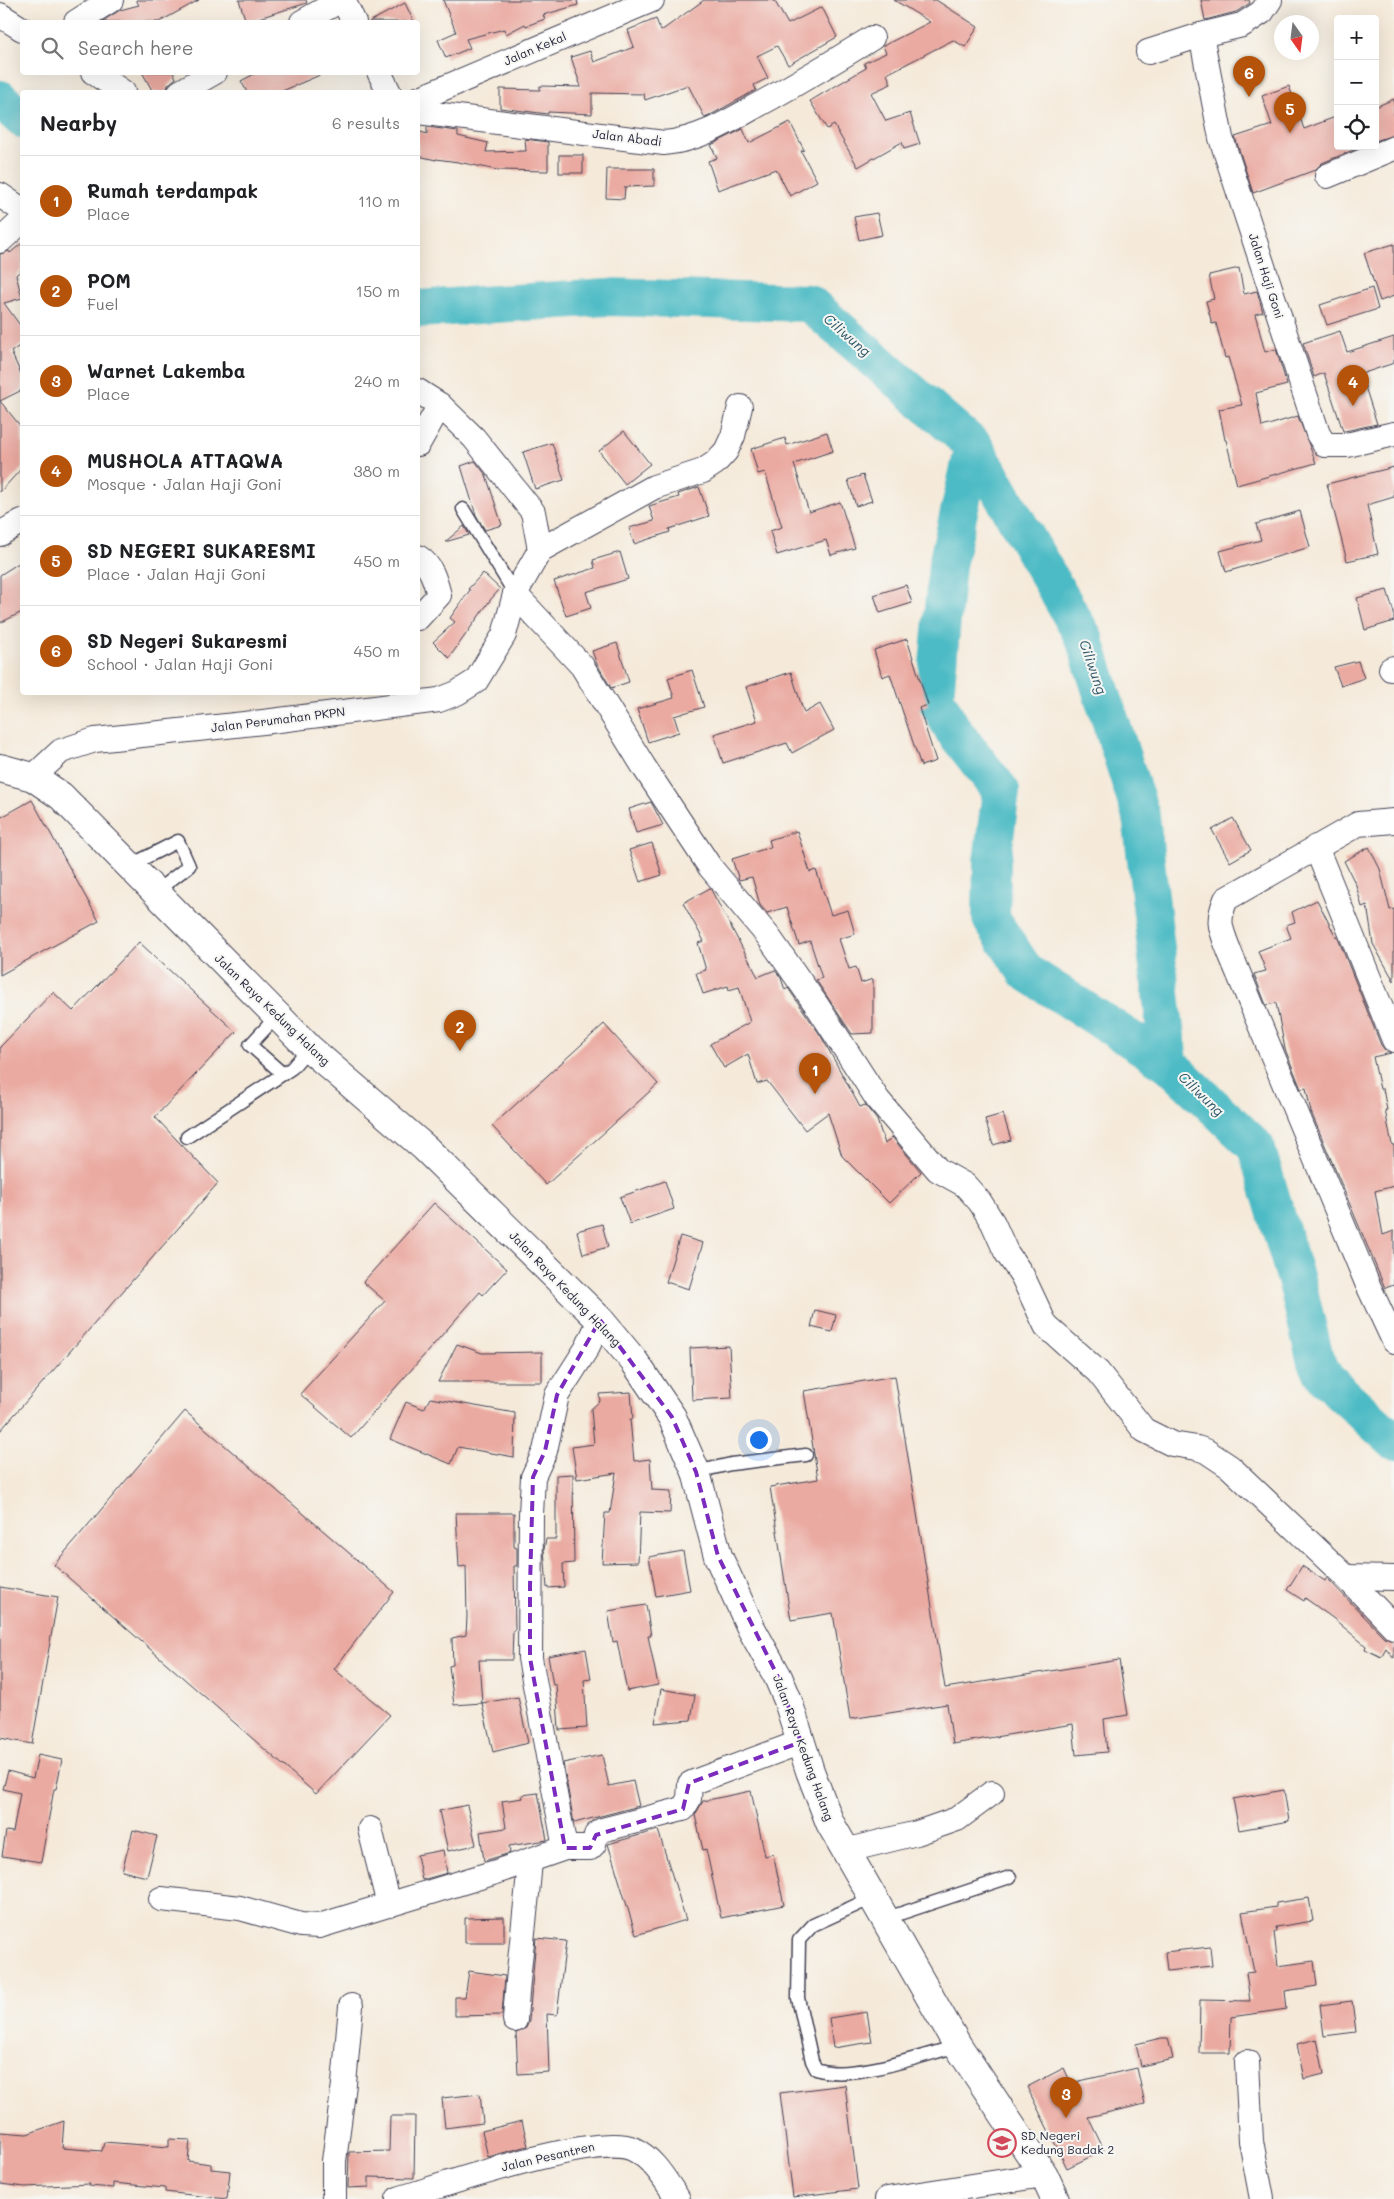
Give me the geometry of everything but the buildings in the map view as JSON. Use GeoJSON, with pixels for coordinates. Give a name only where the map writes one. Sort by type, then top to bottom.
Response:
{"type":"FeatureCollection","features":[{"type":"Feature","properties":{"kind":"main road","name":"Jalan Raya Kedung Halang"},"geometry":{"type":"LineString","coordinates":[[0,768],[33,777],[61,796],[309,1048],[425,1148],[600,1320],[634,1361],[672,1417],[696,1472],[718,1556],[751,1628],[778,1677],[819,1797],[844,1851],[958,2046],[1050,2187]]}},
{"type":"Feature","properties":{"kind":"street"},"geometry":{"type":"LineString","coordinates":[[79,20],[111,0]]}},
{"type":"Feature","properties":{"kind":"street"},"geometry":{"type":"LineString","coordinates":[[306,20],[342,0],[353,20]]}},
{"type":"Feature","properties":{"kind":"street","name":"Jalan Kekal"},"geometry":{"type":"LineString","coordinates":[[420,98],[652,0]]}},
{"type":"Feature","properties":{"kind":"street"},"geometry":{"type":"LineString","coordinates":[[1148,52],[1201,35],[1242,25],[1262,12],[1270,0]]}},
{"type":"Feature","properties":{"kind":"street"},"geometry":{"type":"LineString","coordinates":[[0,15],[20,28]]}},
{"type":"Feature","properties":{"kind":"street","name":"Jalan Haji Goni"},"geometry":{"type":"LineString","coordinates":[[1201,35],[1221,138],[1318,434],[1325,445],[1340,445],[1394,434]]}},
{"type":"Feature","properties":{"kind":"street","name":"Jalan Abadi"},"geometry":{"type":"LineString","coordinates":[[420,112],[664,143],[683,141],[721,125],[796,84],[872,38]]}},
{"type":"Feature","properties":{"kind":"street"},"geometry":{"type":"LineString","coordinates":[[98,75],[120,90]]}},
{"type":"Feature","properties":{"kind":"street"},"geometry":{"type":"LineString","coordinates":[[183,90],[209,75]]}},
{"type":"Feature","properties":{"kind":"street"},"geometry":{"type":"LineString","coordinates":[[380,75],[388,90]]}},
{"type":"Feature","properties":{"kind":"street"},"geometry":{"type":"LineString","coordinates":[[1327,176],[1394,148]]}},
{"type":"Feature","properties":{"kind":"street"},"geometry":{"type":"LineString","coordinates":[[0,195],[20,209]]}},
{"type":"Feature","properties":{"kind":"street"},"geometry":{"type":"LineString","coordinates":[[0,241],[20,223]]}},
{"type":"Feature","properties":{"kind":"street"},"geometry":{"type":"LineString","coordinates":[[420,392],[440,405],[474,438],[533,512],[540,550],[654,488],[703,470],[715,463],[726,451],[733,436],[740,408]]}},
{"type":"Feature","properties":{"kind":"street"},"geometry":{"type":"LineString","coordinates":[[420,440],[440,405]]}},
{"type":"Feature","properties":{"kind":"street"},"geometry":{"type":"LineString","coordinates":[[0,534],[20,522]]}},
{"type":"Feature","properties":{"kind":"street","name":"Jalan Perumahan PKPN"},"geometry":{"type":"LineString","coordinates":[[33,777],[61,751],[95,740],[263,722],[429,701],[457,693],[476,681],[504,635],[515,594],[540,550]]}},
{"type":"Feature","properties":{"kind":"street"},"geometry":{"type":"LineString","coordinates":[[420,558],[433,574],[439,595],[420,616]]}},
{"type":"Feature","properties":{"kind":"street"},"geometry":{"type":"LineString","coordinates":[[515,594],[582,666],[644,767],[710,867],[768,936],[818,1007],[878,1100],[938,1170],[965,1185],[980,1202],[993,1222],[1006,1252],[1022,1275],[1046,1326],[1098,1372],[1144,1430],[1172,1444],[1197,1448],[1218,1458],[1250,1484],[1346,1576],[1394,1627]]}},
{"type":"Feature","properties":{"kind":"street"},"geometry":{"type":"LineString","coordinates":[[1394,821],[1358,824],[1226,899],[1220,915],[1220,928],[1363,1274],[1394,1342]]}},
{"type":"Feature","properties":{"kind":"street"},"geometry":{"type":"LineString","coordinates":[[1316,847],[1394,1040]]}},
{"type":"Feature","properties":{"kind":"street"},"geometry":{"type":"LineString","coordinates":[[565,1848],[530,1658],[531,1514],[534,1477],[545,1450],[558,1395],[587,1348],[600,1320]]}},
{"type":"Feature","properties":{"kind":"street"},"geometry":{"type":"LineString","coordinates":[[1346,1576],[1394,1578]]}},
{"type":"Feature","properties":{"kind":"street"},"geometry":{"type":"LineString","coordinates":[[161,1899],[240,1908],[310,1926],[319,1926],[565,1848],[590,1848],[594,1844],[596,1836],[602,1830],[683,1809],[688,1803],[690,1784],[800,1742]]}},
{"type":"Feature","properties":{"kind":"street"},"geometry":{"type":"LineString","coordinates":[[844,1851],[917,1833],[957,1820],[992,1792]]}},
{"type":"Feature","properties":{"kind":"street"},"geometry":{"type":"LineString","coordinates":[[370,1829],[389,1905]]}},
{"type":"Feature","properties":{"kind":"street"},"geometry":{"type":"LineString","coordinates":[[515,2020],[517,1977],[524,1931],[530,1860]]}},
{"type":"Feature","properties":{"kind":"street"},"geometry":{"type":"LineString","coordinates":[[334,2199],[334,2161],[344,2084],[351,2006]]}},
{"type":"Feature","properties":{"kind":"street"},"geometry":{"type":"LineString","coordinates":[[1247,2062],[1251,2142],[1262,2199]]}},
{"type":"Feature","properties":{"kind":"street","name":"Jalan Pesantren"},"geometry":{"type":"LineString","coordinates":[[398,2199],[496,2169],[586,2147],[618,2144],[632,2148],[649,2158],[678,2199]]}},
{"type":"Feature","properties":{"kind":"street"},"geometry":{"type":"LineString","coordinates":[[887,2199],[1050,2187]]}},
{"type":"Feature","properties":{"kind":"lane"},"geometry":{"type":"LineString","coordinates":[[463,509],[515,594]]}},
{"type":"Feature","properties":{"kind":"lane"},"geometry":{"type":"LineString","coordinates":[[129,866],[178,841],[189,866],[155,892]]}},
{"type":"Feature","properties":{"kind":"lane"},"geometry":{"type":"LineString","coordinates":[[277,1016],[250,1044],[283,1074]]}},
{"type":"Feature","properties":{"kind":"lane"},"geometry":{"type":"LineString","coordinates":[[187,1138],[292,1068],[309,1048]]}},
{"type":"Feature","properties":{"kind":"lane"},"geometry":{"type":"LineString","coordinates":[[696,1472],[731,1464],[806,1455]]}},
{"type":"Feature","properties":{"kind":"lane"},"geometry":{"type":"LineString","coordinates":[[958,2046],[866,2071],[824,2072],[816,2069],[812,2061],[798,1998],[799,1940],[813,1925],[1010,1877]]}},
{"type":"Feature","properties":{"kind":"highlighted area"},"geometry":{"type":"Polygon","coordinates":[[[600,1320],[672,1417],[696,1472],[718,1556],[778,1677],[801,1742],[689,1783],[683,1809],[596,1835],[590,1848],[565,1848],[530,1658],[530,1586],[533,1477],[545,1451],[557,1395],[600,1320]]]}},
{"type":"Feature","properties":{"kind":"waterway","name":"Ciliwung"},"geometry":{"type":"LineString","coordinates":[[0,99],[20,117]]}},
{"type":"Feature","properties":{"kind":"waterway","name":"Ciliwung"},"geometry":{"type":"LineString","coordinates":[[420,309],[607,297],[809,303],[974,446],[1084,638],[1141,816],[1169,1064],[1256,1147],[1298,1287],[1316,1362],[1327,1380],[1394,1441]]}},
{"type":"Feature","properties":{"kind":"waterway"},"geometry":{"type":"LineString","coordinates":[[974,446],[947,565],[935,697],[953,730],[1001,791],[992,861],[991,919],[1026,972],[1169,1064]]}},
{"type":"Feature","properties":{"kind":"place","name":"SD Negeri Sukaresmi"},"geometry":{"type":"Point","coordinates":[1249,97]}},
{"type":"Feature","properties":{"kind":"place","name":"SD NEGERI SUKARESMI"},"geometry":{"type":"Point","coordinates":[1290,133]}},
{"type":"Feature","properties":{"kind":"place","name":"MUSHOLA ATTAQWA"},"geometry":{"type":"Point","coordinates":[1353,406]}},
{"type":"Feature","properties":{"kind":"place","name":"POM"},"geometry":{"type":"Point","coordinates":[460,1051]}},
{"type":"Feature","properties":{"kind":"place","name":"Rumah terdampak"},"geometry":{"type":"Point","coordinates":[815,1094]}},
{"type":"Feature","properties":{"kind":"place","name":"Warnet Lakemba"},"geometry":{"type":"Point","coordinates":[1066,2118]}},
{"type":"Feature","properties":{"kind":"place","name":"SD Negeri Kedung Badak 2"},"geometry":{"type":"Point","coordinates":[1002,2143]}}]}
